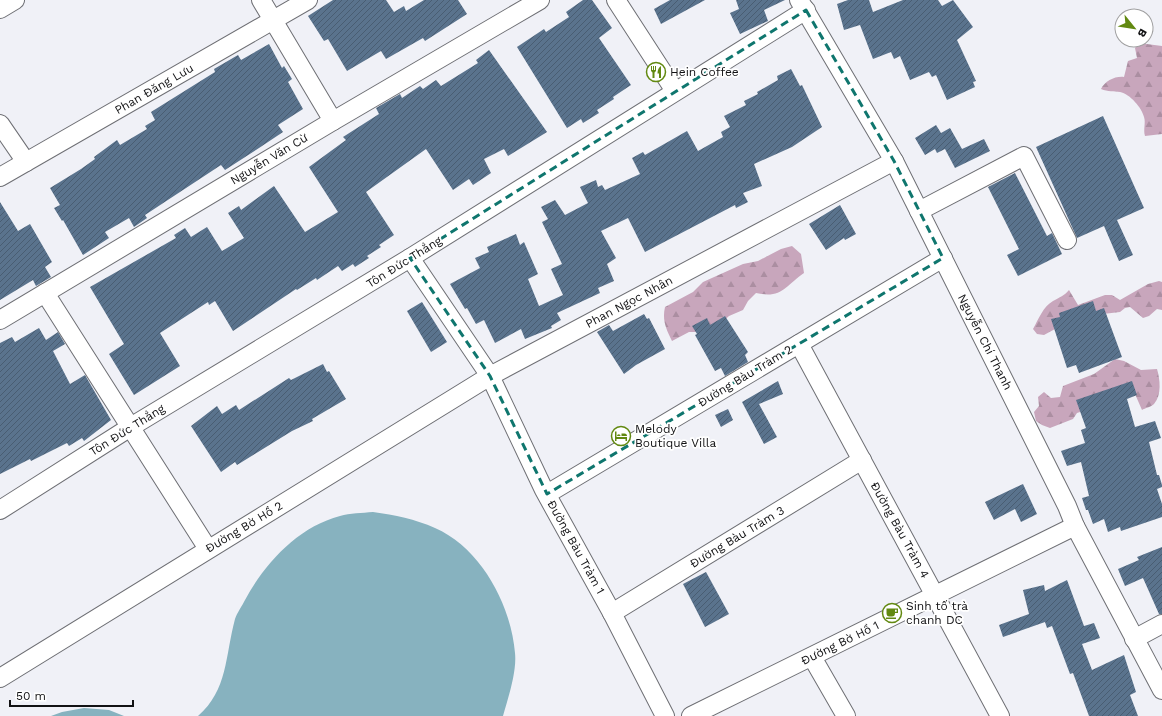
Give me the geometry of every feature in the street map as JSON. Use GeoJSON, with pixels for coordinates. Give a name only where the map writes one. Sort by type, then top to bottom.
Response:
{"type":"FeatureCollection","features":[{"type":"Feature","properties":{"kind":"street"},"geometry":{"type":"LineString","coordinates":[[0,9],[15,0]]}},
{"type":"Feature","properties":{"kind":"street"},"geometry":{"type":"LineString","coordinates":[[261,0],[333,121]]}},
{"type":"Feature","properties":{"kind":"street","name":"Phan Đăng Lưu"},"geometry":{"type":"LineString","coordinates":[[0,177],[308,0]]}},
{"type":"Feature","properties":{"kind":"street","name":"Nguyễn Văn Cừ"},"geometry":{"type":"LineString","coordinates":[[0,320],[333,121],[540,0]]}},
{"type":"Feature","properties":{"kind":"street"},"geometry":{"type":"LineString","coordinates":[[616,0],[675,91]]}},
{"type":"Feature","properties":{"kind":"street","name":"Tôn Đức Thắng"},"geometry":{"type":"LineString","coordinates":[[0,510],[129,428],[410,258],[675,91],[802,5]]}},
{"type":"Feature","properties":{"kind":"street","name":"Nguyễn Chí Thanh"},"geometry":{"type":"LineString","coordinates":[[802,5],[894,161],[1067,506],[1075,526],[1162,690]]}},
{"type":"Feature","properties":{"kind":"street"},"geometry":{"type":"LineString","coordinates":[[0,124],[26,162]]}},
{"type":"Feature","properties":{"kind":"street"},"geometry":{"type":"LineString","coordinates":[[919,211],[1024,156],[1067,240]]}},
{"type":"Feature","properties":{"kind":"street","name":"Phan Ngọc Nhân"},"geometry":{"type":"LineString","coordinates":[[490,376],[894,161]]}},
{"type":"Feature","properties":{"kind":"street"},"geometry":{"type":"LineString","coordinates":[[410,258],[490,376]]}},
{"type":"Feature","properties":{"kind":"street","name":"Đường Bàu Tràm 2"},"geometry":{"type":"LineString","coordinates":[[547,494],[943,258]]}},
{"type":"Feature","properties":{"kind":"street"},"geometry":{"type":"LineString","coordinates":[[45,293],[129,428],[208,549]]}},
{"type":"Feature","properties":{"kind":"street","name":"Đường Bàu Tràm 4"},"geometry":{"type":"LineString","coordinates":[[799,344],[1000,716]]}},
{"type":"Feature","properties":{"kind":"street","name":"Đường Bàu Tràm 1"},"geometry":{"type":"LineString","coordinates":[[490,376],[547,494],[612,613],[665,716]]}},
{"type":"Feature","properties":{"kind":"street","name":"Đường Bờ Hồ 2"},"geometry":{"type":"LineString","coordinates":[[0,678],[490,376]]}},
{"type":"Feature","properties":{"kind":"street","name":"Đường Bàu Tràm 3"},"geometry":{"type":"LineString","coordinates":[[612,613],[862,460]]}},
{"type":"Feature","properties":{"kind":"street","name":"Đường Bờ Hồ 1"},"geometry":{"type":"LineString","coordinates":[[691,716],[1075,526]]}},
{"type":"Feature","properties":{"kind":"street"},"geometry":{"type":"LineString","coordinates":[[1134,639],[1162,624]]}},
{"type":"Feature","properties":{"kind":"street"},"geometry":{"type":"LineString","coordinates":[[812,657],[846,716]]}},
{"type":"Feature","properties":{"kind":"highlighted area"},"geometry":{"type":"Polygon","coordinates":[[[806,10],[894,161],[943,258],[547,494],[490,376],[410,258],[806,10]]]}},
{"type":"Feature","properties":{"kind":"green space"},"geometry":{"type":"Polygon","coordinates":[[[1154,45],[1162,46],[1162,134],[1145,136],[1145,122],[1143,113],[1135,102],[1124,93],[1101,89],[1111,80],[1117,77],[1124,77],[1128,61],[1137,58],[1135,48],[1154,48],[1154,45]]]}},
{"type":"Feature","properties":{"kind":"green space"},"geometry":{"type":"Polygon","coordinates":[[[792,246],[801,254],[804,273],[787,287],[778,293],[756,293],[748,301],[743,310],[729,316],[718,326],[704,332],[689,332],[672,341],[665,324],[665,307],[693,292],[703,282],[743,264],[758,261],[781,249],[792,246]]]}},
{"type":"Feature","properties":{"kind":"green space"},"geometry":{"type":"Polygon","coordinates":[[[1159,281],[1162,282],[1162,310],[1157,309],[1149,316],[1143,318],[1130,307],[1125,308],[1120,312],[1103,314],[1055,329],[1044,335],[1037,334],[1033,329],[1046,306],[1064,295],[1069,290],[1078,305],[1105,295],[1112,295],[1120,300],[1148,284],[1159,281]]]}},
{"type":"Feature","properties":{"kind":"green space"},"geometry":{"type":"Polygon","coordinates":[[[1115,359],[1124,361],[1141,370],[1157,369],[1159,377],[1159,392],[1157,400],[1154,404],[1142,410],[1135,394],[1077,413],[1073,419],[1050,428],[1036,421],[1034,412],[1039,406],[1038,397],[1044,392],[1051,398],[1060,397],[1063,386],[1094,374],[1115,359]]]}},
{"type":"Feature","properties":{"kind":"water"},"geometry":{"type":"Polygon","coordinates":[[[373,512],[420,522],[451,537],[466,549],[491,580],[507,616],[515,653],[515,668],[510,693],[503,716],[198,716],[208,706],[220,684],[237,614],[253,586],[273,560],[284,548],[297,538],[325,521],[344,515],[373,512]]]}},
{"type":"Feature","properties":{"kind":"water"},"geometry":{"type":"Polygon","coordinates":[[[84,708],[109,710],[124,716],[51,716],[62,712],[84,708]]]}},
{"type":"Feature","properties":{"kind":"building"},"geometry":{"type":"Polygon","coordinates":[[[333,0],[386,0],[394,12],[404,6],[406,11],[424,0],[458,0],[467,14],[425,41],[423,38],[386,59],[381,51],[347,71],[328,39],[324,41],[308,16],[333,0]]]}},
{"type":"Feature","properties":{"kind":"building"},"geometry":{"type":"Polygon","coordinates":[[[583,0],[592,0],[612,28],[599,38],[631,85],[613,97],[614,99],[597,110],[599,113],[583,123],[581,119],[567,128],[517,47],[544,29],[546,32],[569,17],[566,12],[583,0]]]}},
{"type":"Feature","properties":{"kind":"building"},"geometry":{"type":"Polygon","coordinates":[[[670,0],[705,0],[661,24],[654,9],[670,0]]]}},
{"type":"Feature","properties":{"kind":"building"},"geometry":{"type":"Polygon","coordinates":[[[736,0],[785,0],[764,10],[768,21],[740,34],[730,13],[739,9],[736,0]]]}},
{"type":"Feature","properties":{"kind":"building"},"geometry":{"type":"Polygon","coordinates":[[[848,0],[869,0],[873,12],[903,0],[938,0],[942,6],[953,0],[973,27],[957,40],[976,81],[973,82],[975,87],[947,100],[936,75],[932,77],[929,72],[910,80],[900,56],[894,59],[891,52],[873,59],[860,25],[844,30],[837,4],[848,0]]]}},
{"type":"Feature","properties":{"kind":"building"},"geometry":{"type":"Polygon","coordinates":[[[269,44],[282,68],[284,66],[292,79],[288,82],[303,109],[278,125],[283,132],[225,170],[221,165],[145,215],[147,218],[134,227],[129,218],[105,232],[109,238],[83,255],[63,220],[62,221],[54,208],[60,205],[50,188],[95,159],[94,157],[117,140],[120,145],[147,129],[145,126],[155,120],[151,112],[215,72],[214,69],[238,55],[241,60],[269,44]]]}},
{"type":"Feature","properties":{"kind":"building"},"geometry":{"type":"Polygon","coordinates":[[[489,50],[547,132],[508,156],[504,149],[484,159],[491,173],[473,185],[469,179],[453,190],[426,149],[366,192],[394,235],[379,245],[381,247],[367,256],[369,258],[355,267],[353,264],[342,271],[338,266],[317,280],[316,278],[297,290],[296,289],[233,331],[215,301],[209,305],[208,302],[160,333],[180,366],[134,395],[109,354],[124,344],[90,287],[176,238],[174,235],[185,228],[191,237],[207,227],[222,251],[244,238],[228,213],[239,206],[241,210],[274,186],[305,232],[338,212],[309,167],[346,140],[343,137],[379,114],[376,108],[400,94],[402,98],[420,86],[423,89],[436,80],[441,86],[478,63],[476,60],[489,50]]]}},
{"type":"Feature","properties":{"kind":"building"},"geometry":{"type":"Polygon","coordinates":[[[791,69],[800,86],[802,85],[822,127],[792,147],[754,164],[762,186],[743,193],[748,202],[736,208],[735,205],[645,252],[628,218],[601,231],[616,258],[607,264],[614,281],[598,288],[600,293],[557,313],[561,320],[551,326],[552,328],[525,339],[521,329],[495,343],[484,320],[476,324],[450,284],[480,268],[475,258],[489,252],[487,247],[516,234],[520,245],[524,242],[538,274],[528,279],[539,306],[563,295],[551,269],[562,264],[542,222],[548,219],[541,207],[555,200],[565,215],[588,203],[580,187],[596,180],[598,187],[602,185],[605,190],[640,174],[632,158],[643,152],[645,155],[687,131],[698,151],[723,137],[721,132],[730,127],[724,116],[746,105],[744,101],[758,94],[757,92],[778,80],[777,76],[791,69]]]}},
{"type":"Feature","properties":{"kind":"building"},"geometry":{"type":"Polygon","coordinates":[[[1103,116],[1144,208],[1117,220],[1133,255],[1119,261],[1104,226],[1077,238],[1036,147],[1103,116]]]}},
{"type":"Feature","properties":{"kind":"building"},"geometry":{"type":"Polygon","coordinates":[[[936,125],[941,133],[950,128],[962,149],[984,139],[990,151],[955,168],[945,149],[937,153],[935,149],[925,155],[915,138],[936,125]]]}},
{"type":"Feature","properties":{"kind":"building"},"geometry":{"type":"Polygon","coordinates":[[[1015,173],[1047,236],[1052,233],[1062,254],[1018,276],[1007,255],[1019,249],[988,187],[1015,173]]]}},
{"type":"Feature","properties":{"kind":"building"},"geometry":{"type":"Polygon","coordinates":[[[0,202],[18,231],[30,224],[52,262],[45,267],[51,277],[36,286],[33,280],[0,300],[0,202]]]}},
{"type":"Feature","properties":{"kind":"building"},"geometry":{"type":"Polygon","coordinates":[[[840,205],[856,234],[845,240],[844,238],[826,250],[809,224],[840,205]]]}},
{"type":"Feature","properties":{"kind":"building"},"geometry":{"type":"Polygon","coordinates":[[[1093,301],[1096,311],[1104,308],[1122,357],[1079,373],[1076,365],[1067,368],[1051,319],[1060,317],[1059,313],[1093,301]]]}},
{"type":"Feature","properties":{"kind":"building"},"geometry":{"type":"Polygon","coordinates":[[[422,302],[447,342],[431,352],[407,311],[422,302]]]}},
{"type":"Feature","properties":{"kind":"building"},"geometry":{"type":"Polygon","coordinates":[[[644,314],[647,319],[649,318],[665,349],[636,365],[624,374],[597,332],[609,325],[613,331],[644,314]]]}},
{"type":"Feature","properties":{"kind":"building"},"geometry":{"type":"Polygon","coordinates":[[[725,316],[748,352],[745,355],[748,362],[725,376],[721,368],[715,371],[695,335],[697,334],[692,326],[707,318],[710,325],[725,316]]]}},
{"type":"Feature","properties":{"kind":"building"},"geometry":{"type":"Polygon","coordinates":[[[39,328],[46,340],[58,332],[65,344],[53,351],[70,384],[85,375],[111,420],[84,441],[82,438],[69,446],[67,443],[31,461],[30,459],[0,474],[0,343],[12,337],[15,342],[39,328]]]}},
{"type":"Feature","properties":{"kind":"building"},"geometry":{"type":"Polygon","coordinates":[[[323,364],[346,399],[312,419],[313,421],[292,431],[237,465],[235,462],[221,472],[191,426],[217,406],[222,414],[236,405],[239,410],[289,378],[291,380],[323,364]]]}},
{"type":"Feature","properties":{"kind":"building"},"geometry":{"type":"Polygon","coordinates":[[[778,381],[783,394],[759,404],[777,437],[764,444],[742,402],[778,381]]]}},
{"type":"Feature","properties":{"kind":"building"},"geometry":{"type":"Polygon","coordinates":[[[1132,381],[1137,395],[1127,399],[1135,427],[1155,421],[1161,438],[1149,442],[1157,475],[1159,475],[1162,485],[1162,487],[1157,489],[1162,504],[1162,517],[1121,531],[1120,527],[1108,532],[1104,519],[1093,524],[1088,510],[1086,510],[1082,498],[1089,496],[1081,462],[1067,466],[1061,451],[1085,443],[1081,430],[1086,428],[1076,400],[1132,381]]]}},
{"type":"Feature","properties":{"kind":"building"},"geometry":{"type":"Polygon","coordinates":[[[728,409],[733,420],[721,427],[715,415],[728,409]]]}},
{"type":"Feature","properties":{"kind":"building"},"geometry":{"type":"Polygon","coordinates":[[[1023,484],[1037,514],[1021,522],[1015,509],[994,520],[985,502],[1023,484]]]}},
{"type":"Feature","properties":{"kind":"building"},"geometry":{"type":"Polygon","coordinates":[[[1162,547],[1162,614],[1159,614],[1143,578],[1125,586],[1118,569],[1139,560],[1137,557],[1162,547]]]}},
{"type":"Feature","properties":{"kind":"building"},"geometry":{"type":"Polygon","coordinates":[[[706,572],[729,614],[705,627],[683,584],[706,572]]]}},
{"type":"Feature","properties":{"kind":"building"},"geometry":{"type":"Polygon","coordinates":[[[1067,580],[1084,626],[1094,623],[1100,638],[1082,644],[1092,670],[1124,655],[1136,692],[1130,695],[1138,716],[1089,716],[1073,673],[1070,674],[1052,626],[1047,628],[1045,622],[1003,637],[999,625],[1029,614],[1023,590],[1044,585],[1045,591],[1067,580]]]}},
{"type":"Feature","properties":{"kind":"place","name":"Hein Coffee"},"geometry":{"type":"Point","coordinates":[656,72]}},
{"type":"Feature","properties":{"kind":"place","name":"Melody Boutique Villa"},"geometry":{"type":"Point","coordinates":[621,436]}},
{"type":"Feature","properties":{"kind":"place","name":"Sinh tố trà chanh DC"},"geometry":{"type":"Point","coordinates":[892,613]}}]}
